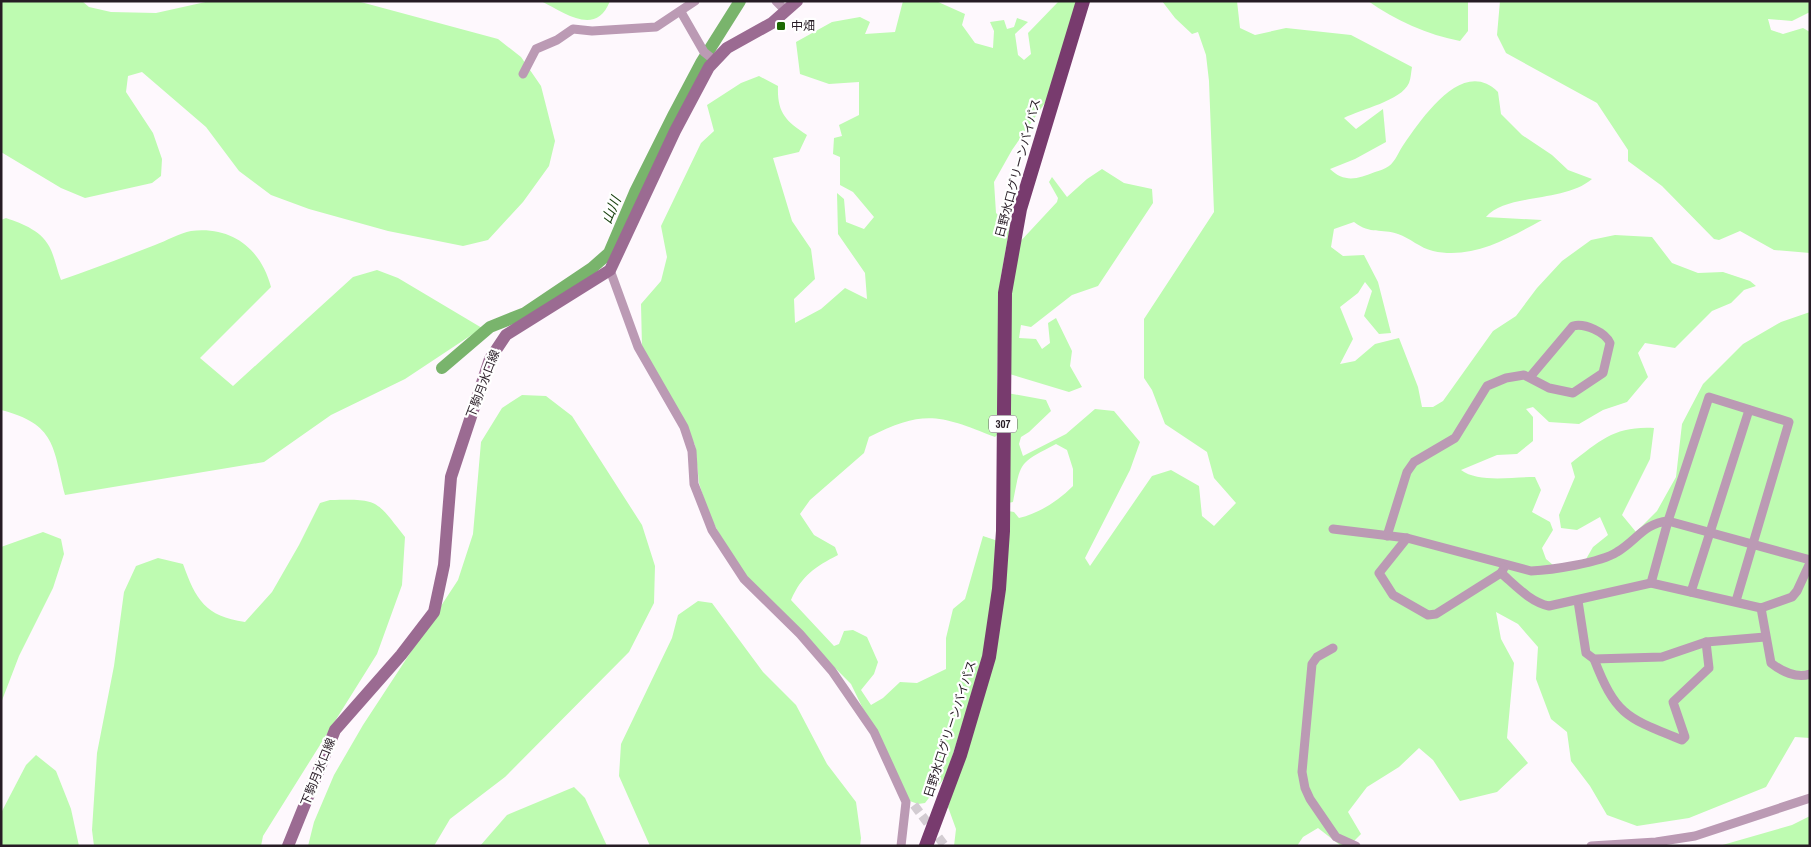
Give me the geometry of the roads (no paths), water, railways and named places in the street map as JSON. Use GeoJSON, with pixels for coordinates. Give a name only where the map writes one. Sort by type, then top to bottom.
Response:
{"type":"FeatureCollection","features":[{"type":"Feature","properties":{"kind":"highway","name":"日野水口グリーンバイパス"},"geometry":{"type":"LineString","coordinates":[[926,846],[963,746],[989,657],[999,589],[1003,531],[1004,293],[1020,208],[1083,1]]}},
{"type":"Feature","properties":{"kind":"main road"},"geometry":{"type":"LineString","coordinates":[[610,270],[710,57],[756,33],[797,1]]}},
{"type":"Feature","properties":{"kind":"main road","name":"下駒月水口線"},"geometry":{"type":"LineString","coordinates":[[288,846],[335,730],[401,655],[434,612],[444,565],[451,477],[490,358],[496,346],[506,335],[610,270]]}},
{"type":"Feature","properties":{"kind":"street"},"geometry":{"type":"LineString","coordinates":[[523,74],[536,49],[557,40],[573,29],[592,31],[656,27],[695,1]]}},
{"type":"Feature","properties":{"kind":"street"},"geometry":{"type":"LineString","coordinates":[[776,1],[786,11]]}},
{"type":"Feature","properties":{"kind":"street"},"geometry":{"type":"LineString","coordinates":[[681,12],[710,57]]}},
{"type":"Feature","properties":{"kind":"street"},"geometry":{"type":"LineString","coordinates":[[610,270],[638,347],[684,426],[692,451],[694,484],[712,530],[744,580],[800,634],[832,671],[874,732],[910,804],[901,846]]}},
{"type":"Feature","properties":{"kind":"street"},"geometry":{"type":"LineString","coordinates":[[1387,536],[1407,472],[1414,462],[1455,438],[1487,386],[1506,378],[1524,375],[1549,388],[1573,394],[1603,373],[1610,343],[1598,331],[1578,325],[1573,326],[1530,377]]}},
{"type":"Feature","properties":{"kind":"street"},"geometry":{"type":"LineString","coordinates":[[1651,583],[1668,521],[1710,397],[1789,422],[1736,601]]}},
{"type":"Feature","properties":{"kind":"street"},"geometry":{"type":"LineString","coordinates":[[1691,592],[1749,410]]}},
{"type":"Feature","properties":{"kind":"street"},"geometry":{"type":"LineString","coordinates":[[1333,529],[1407,538],[1531,571],[1543,571],[1604,558],[1619,552],[1653,523],[1668,521],[1810,562],[1798,591],[1792,597],[1761,608],[1651,583],[1578,601],[1549,606],[1542,605],[1525,594],[1501,573]]}},
{"type":"Feature","properties":{"kind":"street"},"geometry":{"type":"LineString","coordinates":[[1407,538],[1379,573],[1393,596],[1428,615],[1436,614],[1501,573],[1506,564]]}},
{"type":"Feature","properties":{"kind":"street"},"geometry":{"type":"LineString","coordinates":[[1578,601],[1586,653],[1594,659],[1613,701],[1621,711],[1646,726],[1682,740],[1685,737],[1673,702],[1709,668],[1706,642]]}},
{"type":"Feature","properties":{"kind":"street"},"geometry":{"type":"LineString","coordinates":[[1761,608],[1765,637],[1774,665],[1785,672],[1797,675],[1810,674]]}},
{"type":"Feature","properties":{"kind":"street"},"geometry":{"type":"LineString","coordinates":[[1594,659],[1662,657],[1706,642],[1765,637]]}},
{"type":"Feature","properties":{"kind":"street"},"geometry":{"type":"LineString","coordinates":[[1333,648],[1317,657],[1312,664],[1302,772],[1310,800],[1324,822],[1336,837],[1356,846]]}},
{"type":"Feature","properties":{"kind":"street"},"geometry":{"type":"LineString","coordinates":[[1591,846],[1656,842],[1695,836],[1810,798]]}},
{"type":"Feature","properties":{"kind":"waterway","name":"山川"},"geometry":{"type":"LineString","coordinates":[[442,368],[490,327],[525,313],[592,268],[609,253],[635,192],[674,114],[701,63],[740,1]]}},
{"type":"Feature","properties":{"kind":"tunnel"},"geometry":{"type":"LineString","coordinates":[[914,805],[945,846]]}},
{"type":"Feature","properties":{"kind":"place","name":"中畑"},"geometry":{"type":"Point","coordinates":[781,26]}}]}
